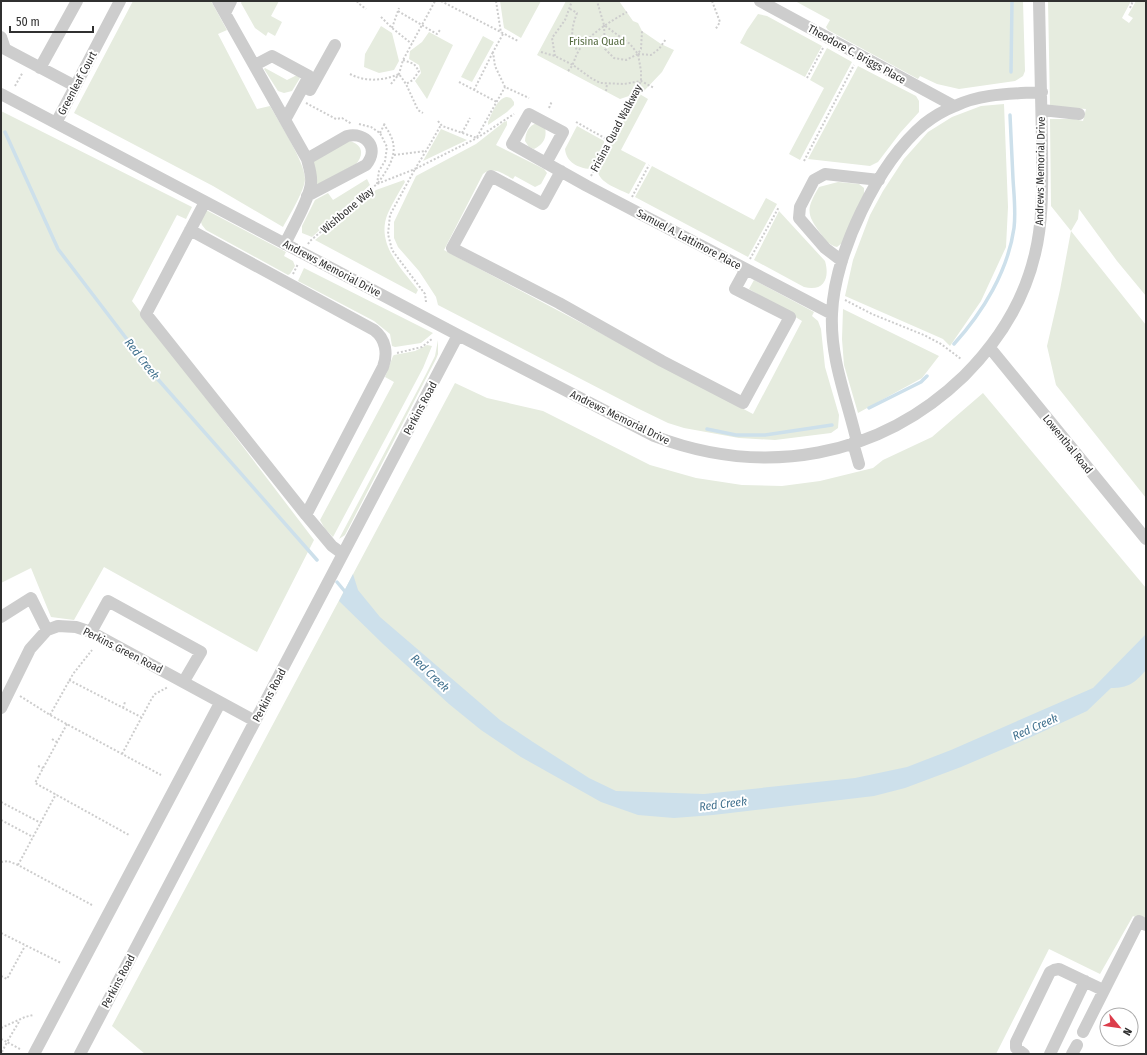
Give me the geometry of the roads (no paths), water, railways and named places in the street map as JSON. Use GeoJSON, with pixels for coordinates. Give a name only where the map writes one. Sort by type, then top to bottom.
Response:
{"type":"FeatureCollection","features":[{"type":"Feature","properties":{"kind":"street"},"geometry":{"type":"LineString","coordinates":[[40,68],[77,1]]}},
{"type":"Feature","properties":{"kind":"street","name":"Greenleaf Court"},"geometry":{"type":"LineString","coordinates":[[56,123],[120,1]]}},
{"type":"Feature","properties":{"kind":"street"},"geometry":{"type":"LineString","coordinates":[[218,1],[307,159],[311,174],[311,184],[308,196],[285,244]]}},
{"type":"Feature","properties":{"kind":"street"},"geometry":{"type":"LineString","coordinates":[[225,13],[231,1]]}},
{"type":"Feature","properties":{"kind":"street","name":"Theodore C. Briggs Place"},"geometry":{"type":"LineString","coordinates":[[760,1],[954,106]]}},
{"type":"Feature","properties":{"kind":"street","name":"Andrews Memorial Drive"},"geometry":{"type":"LineString","coordinates":[[1,94],[636,428],[654,436],[687,447],[730,456],[776,457],[813,453],[855,442],[900,424],[927,406],[955,384],[990,348],[1010,318],[1031,271],[1036,254],[1041,222],[1042,92],[1039,1]]}},
{"type":"Feature","properties":{"kind":"street"},"geometry":{"type":"LineString","coordinates":[[1,37],[6,49],[75,86]]}},
{"type":"Feature","properties":{"kind":"street"},"geometry":{"type":"LineString","coordinates":[[287,124],[335,46]]}},
{"type":"Feature","properties":{"kind":"street"},"geometry":{"type":"LineString","coordinates":[[255,65],[272,56],[309,76],[287,124]]}},
{"type":"Feature","properties":{"kind":"street"},"geometry":{"type":"LineString","coordinates":[[859,464],[838,375],[834,352],[832,314],[842,261],[857,222],[879,180],[893,159],[909,139],[924,124],[954,106],[978,98],[993,95],[1042,92]]}},
{"type":"Feature","properties":{"kind":"street"},"geometry":{"type":"LineString","coordinates":[[1042,110],[1079,114]]}},
{"type":"Feature","properties":{"kind":"street"},"geometry":{"type":"LineString","coordinates":[[307,159],[351,135],[362,137],[369,144],[372,152],[370,160],[366,165],[308,196]]}},
{"type":"Feature","properties":{"kind":"street","name":"Samuel A. Lattimore Place"},"geometry":{"type":"LineString","coordinates":[[546,163],[748,265],[832,314]]}},
{"type":"Feature","properties":{"kind":"street"},"geometry":{"type":"LineString","coordinates":[[561,171],[543,204],[491,176],[452,248],[559,303],[743,403],[790,317],[735,289],[748,265]]}},
{"type":"Feature","properties":{"kind":"street"},"geometry":{"type":"LineString","coordinates":[[842,261],[825,248],[799,218],[800,207],[814,180],[825,174],[879,180]]}},
{"type":"Feature","properties":{"kind":"street"},"geometry":{"type":"LineString","coordinates":[[205,202],[146,314],[322,536],[343,554]]}},
{"type":"Feature","properties":{"kind":"street"},"geometry":{"type":"LineString","coordinates":[[190,230],[374,330],[382,337],[386,355],[380,375],[306,515]]}},
{"type":"Feature","properties":{"kind":"street","name":"Perkins Road"},"geometry":{"type":"LineString","coordinates":[[80,1054],[458,335]]}},
{"type":"Feature","properties":{"kind":"street","name":"Lowenthal Road"},"geometry":{"type":"LineString","coordinates":[[990,348],[1146,539]]}},
{"type":"Feature","properties":{"kind":"street"},"geometry":{"type":"LineString","coordinates":[[1,617],[31,598],[47,630],[30,649],[1,708]]}},
{"type":"Feature","properties":{"kind":"street"},"geometry":{"type":"LineString","coordinates":[[91,632],[108,601],[201,652],[183,681]]}},
{"type":"Feature","properties":{"kind":"street","name":"Perkins Green Road"},"geometry":{"type":"LineString","coordinates":[[47,630],[58,626],[76,627],[91,632],[255,721]]}},
{"type":"Feature","properties":{"kind":"street"},"geometry":{"type":"LineString","coordinates":[[34,1054],[220,703]]}},
{"type":"Feature","properties":{"kind":"street"},"geometry":{"type":"LineString","coordinates":[[1083,1032],[1139,921],[1146,925]]}},
{"type":"Feature","properties":{"kind":"street"},"geometry":{"type":"LineString","coordinates":[[1024,1054],[1016,1048],[1016,1042],[1050,972],[1059,969],[1103,990]]}},
{"type":"Feature","properties":{"kind":"street"},"geometry":{"type":"LineString","coordinates":[[1050,1054],[1085,981]]}},
{"type":"Feature","properties":{"kind":"water"},"geometry":{"type":"Polygon","coordinates":[[[353,574],[358,590],[380,617],[500,720],[589,778],[616,791],[704,794],[855,778],[907,767],[951,750],[1093,688],[1146,634],[1146,670],[1131,684],[1111,688],[1087,711],[961,767],[905,788],[874,796],[713,815],[674,818],[638,815],[601,802],[521,757],[481,730],[449,704],[383,644],[339,601],[353,574]]]}},
{"type":"Feature","properties":{"kind":"waterway"},"geometry":{"type":"LineString","coordinates":[[1011,72],[1012,1]]}},
{"type":"Feature","properties":{"kind":"waterway"},"geometry":{"type":"LineString","coordinates":[[954,344],[965,332],[993,290],[1011,244],[1015,210],[1010,115]]}},
{"type":"Feature","properties":{"kind":"waterway","name":"Red Creek"},"geometry":{"type":"LineString","coordinates":[[5,132],[58,249],[155,376],[317,560]]}},
{"type":"Feature","properties":{"kind":"waterway"},"geometry":{"type":"LineString","coordinates":[[869,408],[921,382],[927,376]]}},
{"type":"Feature","properties":{"kind":"waterway"},"geometry":{"type":"LineString","coordinates":[[707,429],[736,435],[765,435],[832,425]]}},
{"type":"Feature","properties":{"kind":"waterway","name":"Red Creek"},"geometry":{"type":"LineString","coordinates":[[337,582],[347,594]]}},
{"type":"Feature","properties":{"kind":"park label","name":"Frisina Quad"},"geometry":{"type":"Point","coordinates":[597,41]}}]}
